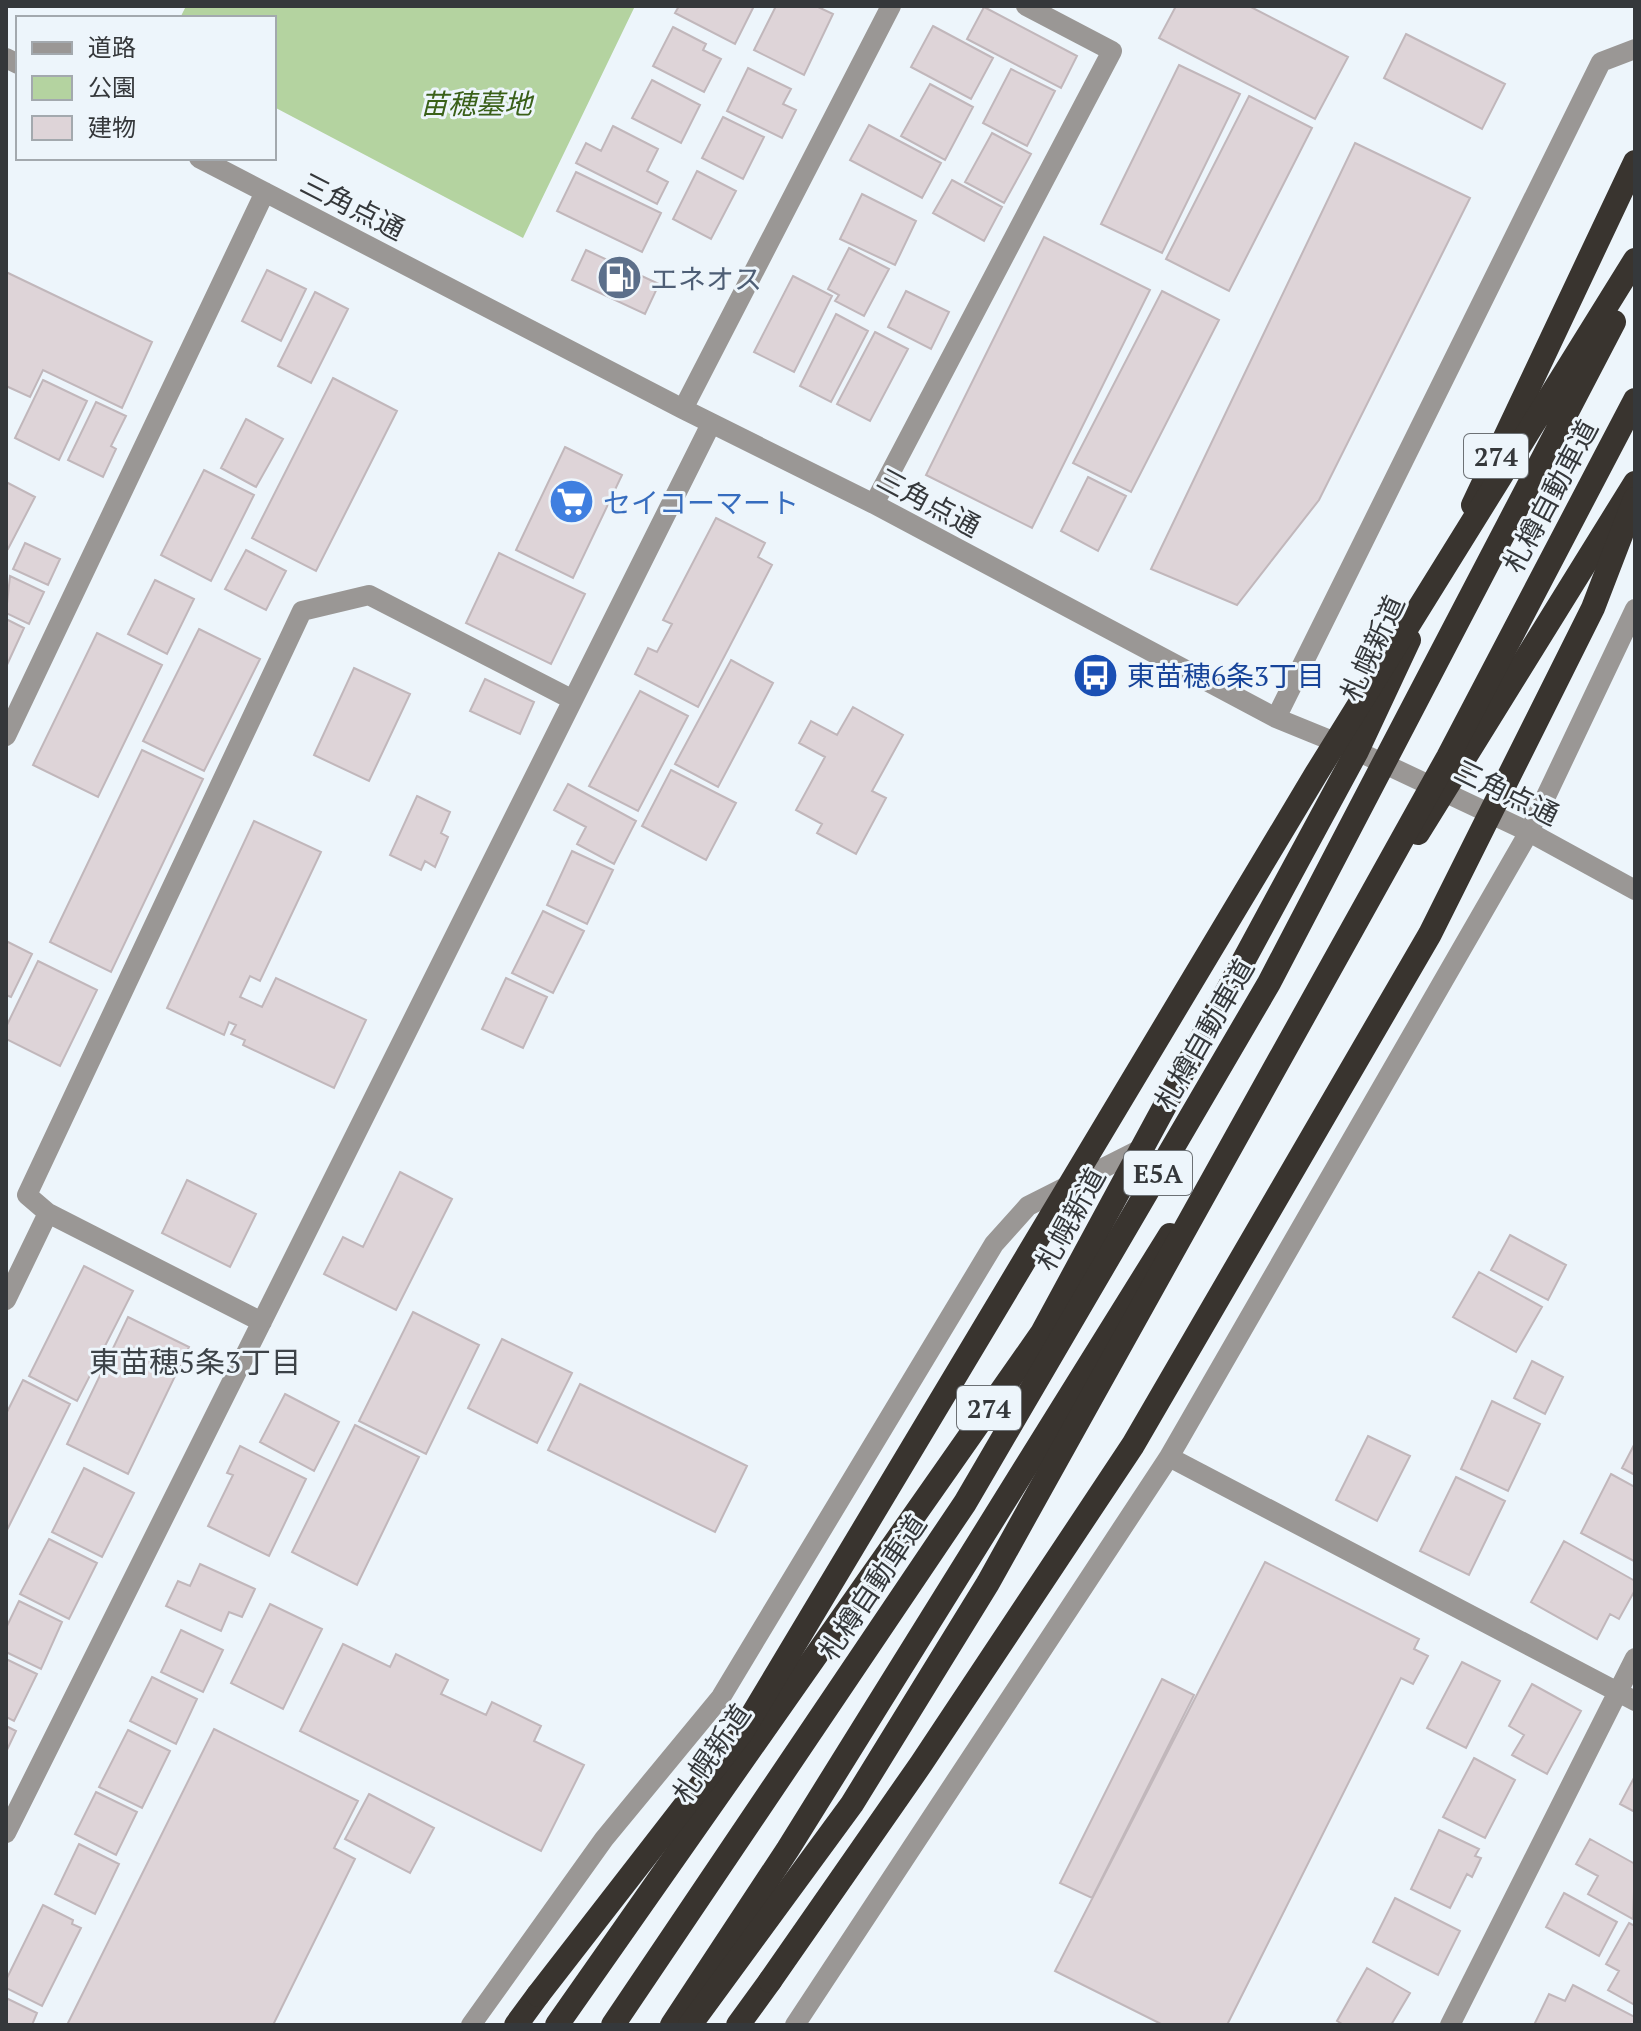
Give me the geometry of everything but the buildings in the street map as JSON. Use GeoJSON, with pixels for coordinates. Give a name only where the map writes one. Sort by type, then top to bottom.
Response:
{"type":"FeatureCollection","features":[{"type":"Feature","properties":{"kind":"highway","name":"札幌新道"},"geometry":{"type":"LineString","coordinates":[[557,2025],[1042,1333],[1357,751],[1635,162]]}},
{"type":"Feature","properties":{"kind":"highway"},"geometry":{"type":"LineString","coordinates":[[516,2025],[742,1732],[1316,774],[1635,260]]}},
{"type":"Feature","properties":{"kind":"highway","name":"札樽自動車道"},"geometry":{"type":"LineString","coordinates":[[613,2025],[965,1503],[1253,1011],[1635,281]]}},
{"type":"Feature","properties":{"kind":"highway","name":"札樽自動車道"},"geometry":{"type":"LineString","coordinates":[[690,2025],[852,1804],[988,1583],[1448,757],[1635,400]]}},
{"type":"Feature","properties":{"kind":"highway","name":"274"},"geometry":{"type":"LineString","coordinates":[[672,2025],[797,1836],[1635,483]]}},
{"type":"Feature","properties":{"kind":"highway"},"geometry":{"type":"LineString","coordinates":[[738,2025],[921,1764],[1133,1445],[1430,934],[1593,608],[1635,499]]}},
{"type":"Feature","properties":{"kind":"street"},"geometry":{"type":"LineString","coordinates":[[683,409],[891,6]]}},
{"type":"Feature","properties":{"kind":"street"},"geometry":{"type":"LineString","coordinates":[[874,504],[1112,51],[1026,6]]}},
{"type":"Feature","properties":{"kind":"street"},"geometry":{"type":"LineString","coordinates":[[1276,718],[1601,62],[1635,49]]}},
{"type":"Feature","properties":{"kind":"street","name":"三角点通"},"geometry":{"type":"LineString","coordinates":[[203,160],[711,424],[874,504],[1276,718],[1357,751],[1529,832],[1635,890]]}},
{"type":"Feature","properties":{"kind":"street"},"geometry":{"type":"LineString","coordinates":[[6,736],[14,701],[265,192]]}},
{"type":"Feature","properties":{"kind":"street"},"geometry":{"type":"LineString","coordinates":[[6,1833],[711,424]]}},
{"type":"Feature","properties":{"kind":"street"},"geometry":{"type":"LineString","coordinates":[[262,1322],[48,1213],[27,1195],[302,611],[369,595],[573,700]]}},
{"type":"Feature","properties":{"kind":"street"},"geometry":{"type":"LineString","coordinates":[[795,2025],[1169,1457],[1529,832],[1635,609]]}},
{"type":"Feature","properties":{"kind":"street"},"geometry":{"type":"LineString","coordinates":[[471,2025],[604,1839],[721,1697],[994,1244],[1028,1206],[1143,1148]]}},
{"type":"Feature","properties":{"kind":"street"},"geometry":{"type":"LineString","coordinates":[[6,1300],[48,1213]]}},
{"type":"Feature","properties":{"kind":"street"},"geometry":{"type":"LineString","coordinates":[[1169,1457],[1626,1696]]}},
{"type":"Feature","properties":{"kind":"street"},"geometry":{"type":"LineString","coordinates":[[1450,2025],[1626,1696],[1635,1658]]}},
{"type":"Feature","properties":{"kind":"green space","name":"苗穂墓地"},"geometry":{"type":"Polygon","coordinates":[[[186,6],[635,6],[523,238],[276,108],[276,16],[181,16],[186,6]]]}},
{"type":"Feature","properties":{"kind":"place","name":"エネオス"},"geometry":{"type":"Point","coordinates":[619,278]}},
{"type":"Feature","properties":{"kind":"place","name":"セイコーマート"},"geometry":{"type":"Point","coordinates":[572,502]}},
{"type":"Feature","properties":{"kind":"place","name":"東苗穂6条3丁目"},"geometry":{"type":"Point","coordinates":[1096,675]}},
{"type":"Feature","properties":{"kind":"district","name":"東苗穂5条3丁目"},"geometry":{"type":"Point","coordinates":[195,1362]}}]}
